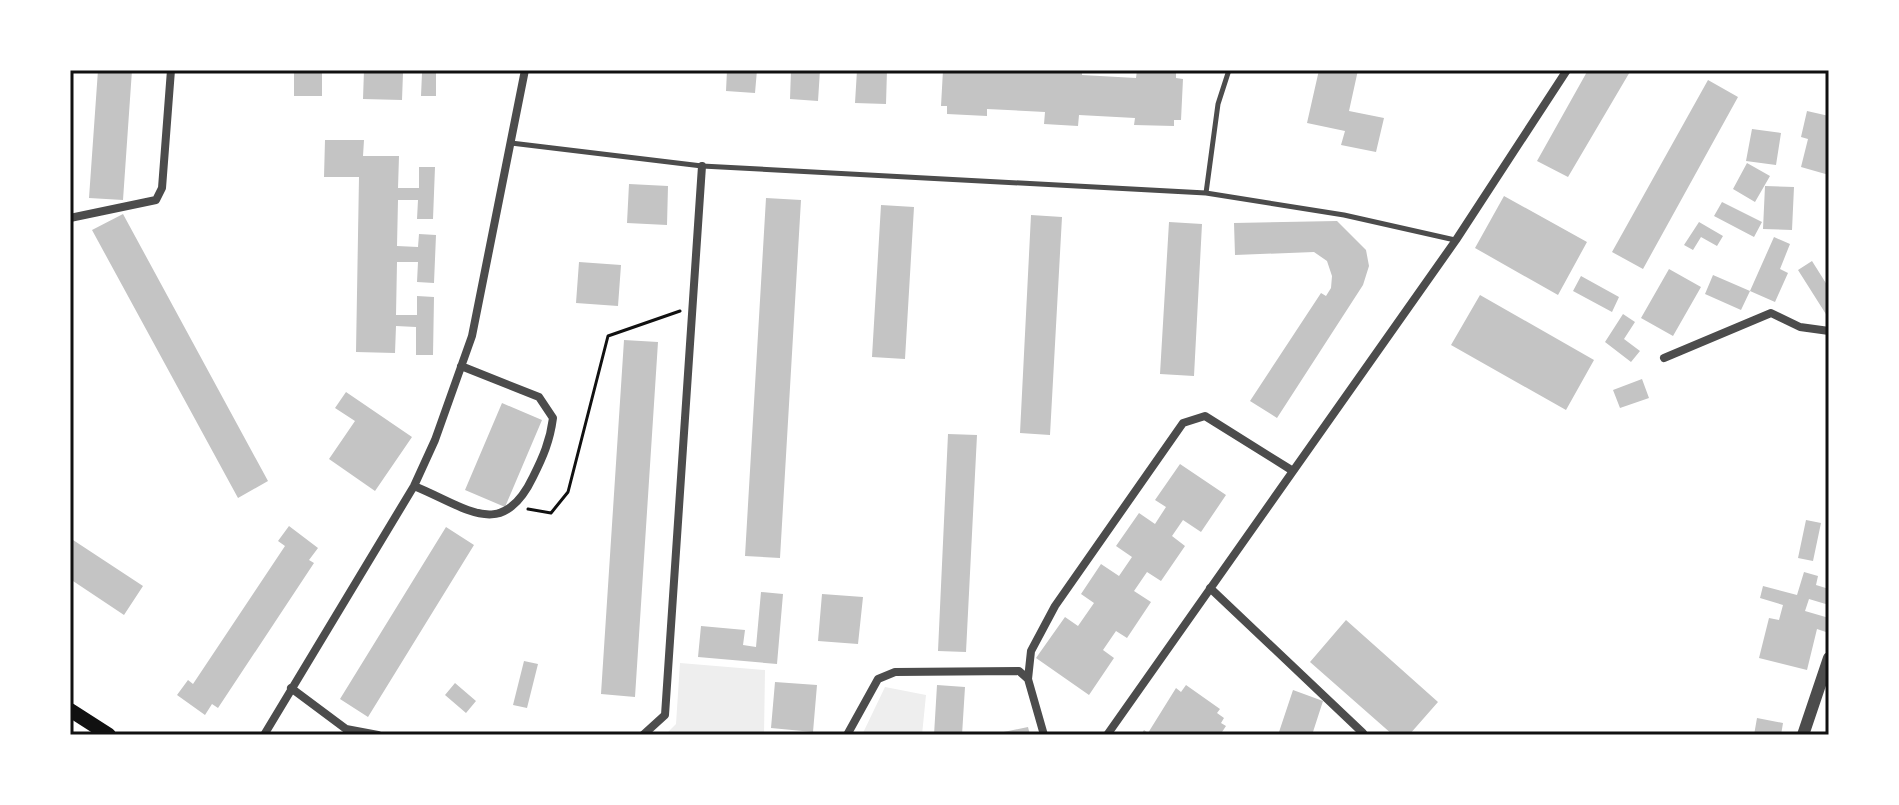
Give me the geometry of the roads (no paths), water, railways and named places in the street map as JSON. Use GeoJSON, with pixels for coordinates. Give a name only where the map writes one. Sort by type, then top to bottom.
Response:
{"type":"FeatureCollection","features":[{"type":"Feature","properties":{"kind":"main road"},"geometry":{"type":"LineString","coordinates":[[70,710],[100,733]]}},
{"type":"Feature","properties":{"kind":"street"},"geometry":{"type":"LineString","coordinates":[[70,218],[156,200],[162,188],[171,70]]}},
{"type":"Feature","properties":{"kind":"street"},"geometry":{"type":"LineString","coordinates":[[264,735],[414,486],[472,336],[525,70]]}},
{"type":"Feature","properties":{"kind":"street"},"geometry":{"type":"LineString","coordinates":[[1107,735],[1456,240],[1567,70]]}},
{"type":"Feature","properties":{"kind":"street"},"geometry":{"type":"LineString","coordinates":[[643,735],[665,715],[702,166]]}},
{"type":"Feature","properties":{"kind":"street"},"geometry":{"type":"LineString","coordinates":[[1664,358],[1771,313],[1800,327],[1829,331]]}},
{"type":"Feature","properties":{"kind":"street"},"geometry":{"type":"LineString","coordinates":[[414,486],[483,514],[504,515],[516,506],[550,443],[553,418],[539,397],[461,366]]}},
{"type":"Feature","properties":{"kind":"street"},"geometry":{"type":"LineString","coordinates":[[1044,735],[1028,679],[1031,651],[1055,606],[1183,423],[1205,416],[1293,471]]}},
{"type":"Feature","properties":{"kind":"street"},"geometry":{"type":"LineString","coordinates":[[1210,588],[1364,734]]}},
{"type":"Feature","properties":{"kind":"street"},"geometry":{"type":"LineString","coordinates":[[1803,735],[1829,658]]}},
{"type":"Feature","properties":{"kind":"street"},"geometry":{"type":"LineString","coordinates":[[847,735],[878,679],[895,672],[1019,671],[1028,679]]}},
{"type":"Feature","properties":{"kind":"street"},"geometry":{"type":"LineString","coordinates":[[291,688],[346,729],[378,735]]}},
{"type":"Feature","properties":{"kind":"lane"},"geometry":{"type":"LineString","coordinates":[[1206,193],[1218,104],[1229,70]]}},
{"type":"Feature","properties":{"kind":"lane"},"geometry":{"type":"LineString","coordinates":[[511,143],[702,166],[1206,193],[1344,215],[1456,240]]}}]}
